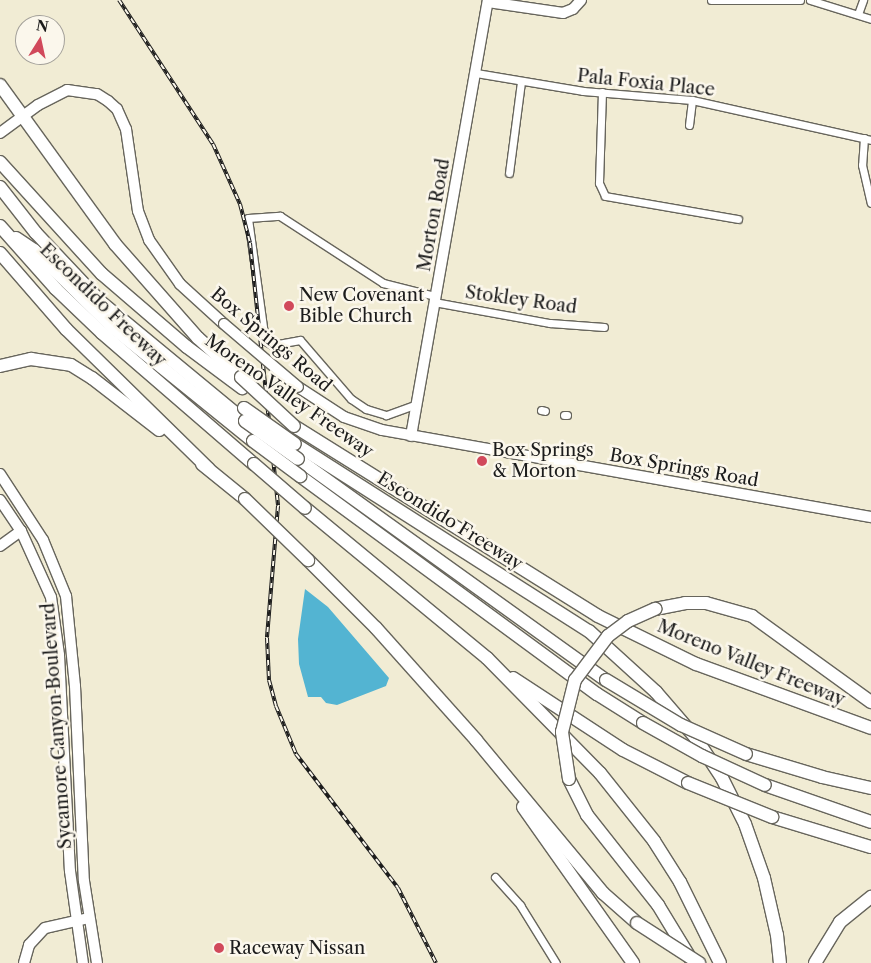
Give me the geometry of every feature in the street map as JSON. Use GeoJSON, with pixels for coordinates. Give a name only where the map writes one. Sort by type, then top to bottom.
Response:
{"type":"FeatureCollection","features":[{"type":"Feature","properties":{"kind":"highway"},"geometry":{"type":"LineString","coordinates":[[0,85],[19,119],[149,286],[241,383]]}},
{"type":"Feature","properties":{"kind":"highway","name":"Moreno Valley Freeway"},"geometry":{"type":"LineString","coordinates":[[0,162],[102,274],[187,347],[241,383],[294,426],[598,616],[696,664],[871,728]]}},
{"type":"Feature","properties":{"kind":"highway","name":"Escondido Freeway"},"geometry":{"type":"LineString","coordinates":[[0,179],[26,214],[86,278],[171,354],[245,414],[296,444],[589,631],[656,692],[694,737],[722,778],[745,824],[764,878],[777,935],[780,963]]}},
{"type":"Feature","properties":{"kind":"highway"},"geometry":{"type":"LineString","coordinates":[[0,187],[36,233],[101,302],[245,414],[298,459],[606,680],[681,725],[746,754],[822,778],[871,788]]}},
{"type":"Feature","properties":{"kind":"highway"},"geometry":{"type":"LineString","coordinates":[[2,228],[34,250],[112,327],[156,365],[253,441],[596,694],[642,723],[702,756],[765,785],[871,822]]}},
{"type":"Feature","properties":{"kind":"highway","name":"Escondido Freeway"},"geometry":{"type":"LineString","coordinates":[[2,228],[56,289],[102,333],[305,508],[487,658],[624,802],[680,882],[720,963]]}},
{"type":"Feature","properties":{"kind":"highway"},"geometry":{"type":"LineString","coordinates":[[0,253],[66,329],[209,470]]}},
{"type":"Feature","properties":{"kind":"highway"},"geometry":{"type":"LineString","coordinates":[[0,366],[31,359],[71,365],[92,378],[245,499],[376,628],[476,740],[603,893],[637,923],[699,963]]}},
{"type":"Feature","properties":{"kind":"highway"},"geometry":{"type":"LineString","coordinates":[[694,963],[658,905],[587,815],[570,779],[562,732],[575,680],[608,636],[628,621],[656,609],[685,603],[706,603],[752,616],[871,702]]}},
{"type":"Feature","properties":{"kind":"highway"},"geometry":{"type":"LineString","coordinates":[[487,658],[565,715],[623,750],[688,783],[772,817],[871,847]]}},
{"type":"Feature","properties":{"kind":"highway"},"geometry":{"type":"LineString","coordinates":[[476,740],[633,963]]}},
{"type":"Feature","properties":{"kind":"highway"},"geometry":{"type":"LineString","coordinates":[[815,963],[840,922],[871,897]]}},
{"type":"Feature","properties":{"kind":"main road"},"geometry":{"type":"LineString","coordinates":[[488,1],[562,13],[571,11],[581,0]]}},
{"type":"Feature","properties":{"kind":"main road","name":"Morton Road"},"geometry":{"type":"LineString","coordinates":[[411,436],[488,1]]}},
{"type":"Feature","properties":{"kind":"main road","name":"Box Springs Road"},"geometry":{"type":"LineString","coordinates":[[0,133],[66,90],[97,94],[117,109],[126,129],[138,211],[149,240],[180,284],[298,387],[349,419],[411,436],[871,517]]}},
{"type":"Feature","properties":{"kind":"main road","name":"Sycamore Canyon Boulevard"},"geometry":{"type":"LineString","coordinates":[[0,474],[43,540],[66,596],[75,686],[84,881],[97,963]]}},
{"type":"Feature","properties":{"kind":"main road","name":"Sycamore Canyon Boulevard"},"geometry":{"type":"LineString","coordinates":[[0,500],[21,531],[52,597],[57,630],[70,871],[83,963]]}},
{"type":"Feature","properties":{"kind":"main road"},"geometry":{"type":"LineString","coordinates":[[0,546],[21,531]]}},
{"type":"Feature","properties":{"kind":"main road"},"geometry":{"type":"LineString","coordinates":[[24,963],[29,945],[39,932],[52,925],[91,918]]}},
{"type":"Feature","properties":{"kind":"street"},"geometry":{"type":"LineString","coordinates":[[712,0],[800,0]]}},
{"type":"Feature","properties":{"kind":"street"},"geometry":{"type":"LineString","coordinates":[[810,0],[871,19]]}},
{"type":"Feature","properties":{"kind":"street"},"geometry":{"type":"LineString","coordinates":[[858,14],[863,0]]}},
{"type":"Feature","properties":{"kind":"street","name":"Pala Foxia Place"},"geometry":{"type":"LineString","coordinates":[[476,73],[521,82],[692,100],[867,139]]}},
{"type":"Feature","properties":{"kind":"street"},"geometry":{"type":"LineString","coordinates":[[509,173],[521,82]]}},
{"type":"Feature","properties":{"kind":"street"},"geometry":{"type":"LineString","coordinates":[[602,92],[599,164],[600,191],[605,196],[738,219]]}},
{"type":"Feature","properties":{"kind":"street"},"geometry":{"type":"LineString","coordinates":[[689,125],[692,100]]}},
{"type":"Feature","properties":{"kind":"street"},"geometry":{"type":"LineString","coordinates":[[867,139],[862,166],[871,203]]}},
{"type":"Feature","properties":{"kind":"street","name":"Stokley Road"},"geometry":{"type":"LineString","coordinates":[[416,404],[386,415],[366,409],[351,399],[300,340],[272,345],[265,341],[248,218],[280,216],[383,283],[435,299],[550,323],[604,327]]}},
{"type":"Feature","properties":{"kind":"street"},"geometry":{"type":"LineString","coordinates":[[495,877],[520,905],[556,963]]}},
{"type":"Feature","properties":{"kind":"water"},"geometry":{"type":"Polygon","coordinates":[[[305,589],[328,607],[389,678],[386,686],[337,705],[326,703],[321,697],[308,697],[299,664],[298,639],[305,589]]]}},
{"type":"Feature","properties":{"kind":"railway"},"geometry":{"type":"LineString","coordinates":[[119,0],[213,144],[240,204],[250,243],[278,506],[267,638],[269,680],[276,706],[296,754],[398,888],[436,963]]}},
{"type":"Feature","properties":{"kind":"place","name":"New Covenant Bible Church"},"geometry":{"type":"Point","coordinates":[289,306]}},
{"type":"Feature","properties":{"kind":"place","name":"Box Springs & Morton"},"geometry":{"type":"Point","coordinates":[482,461]}},
{"type":"Feature","properties":{"kind":"place","name":"Raceway Nissan"},"geometry":{"type":"Point","coordinates":[219,948]}}]}
